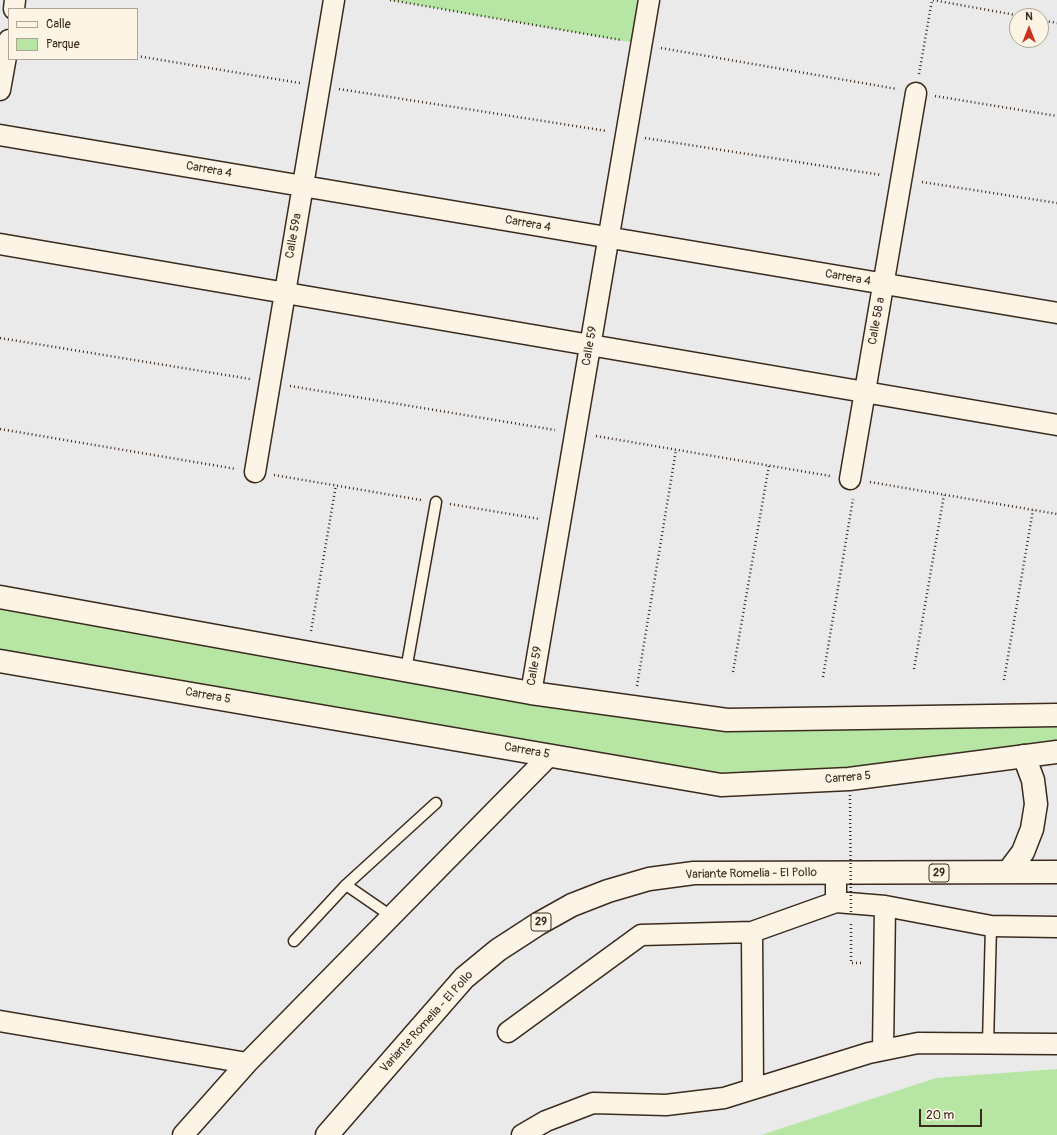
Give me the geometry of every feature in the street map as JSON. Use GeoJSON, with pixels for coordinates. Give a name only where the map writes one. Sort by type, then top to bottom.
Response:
{"type":"FeatureCollection","features":[{"type":"Feature","properties":{"kind":"main road"},"geometry":{"type":"LineString","coordinates":[[0,597],[531,692],[727,720],[1057,715]]}},
{"type":"Feature","properties":{"kind":"main road","name":"Carrera 5"},"geometry":{"type":"LineString","coordinates":[[0,661],[722,785],[849,779],[1057,752]]}},
{"type":"Feature","properties":{"kind":"main road"},"geometry":{"type":"LineString","coordinates":[[1008,872],[1023,852],[1032,829],[1036,804],[1032,780],[1024,756]]}},
{"type":"Feature","properties":{"kind":"main road","name":"Variante Romelia - El Pollo"},"geometry":{"type":"LineString","coordinates":[[327,1135],[464,978],[498,950],[538,924],[572,905],[608,891],[649,879],[694,873],[1008,872],[1052,870]]}},
{"type":"Feature","properties":{"kind":"street","name":"Calle 59a"},"geometry":{"type":"LineString","coordinates":[[255,472],[334,0]]}},
{"type":"Feature","properties":{"kind":"street","name":"Calle 59"},"geometry":{"type":"LineString","coordinates":[[531,692],[649,0]]}},
{"type":"Feature","properties":{"kind":"street"},"geometry":{"type":"LineString","coordinates":[[0,90],[8,46]]}},
{"type":"Feature","properties":{"kind":"street","name":"Calle 58 a"},"geometry":{"type":"LineString","coordinates":[[853,480],[865,392],[916,93]]}},
{"type":"Feature","properties":{"kind":"street","name":"Carrera 4"},"geometry":{"type":"LineString","coordinates":[[0,135],[1057,313]]}},
{"type":"Feature","properties":{"kind":"street"},"geometry":{"type":"LineString","coordinates":[[0,244],[1057,425]]}},
{"type":"Feature","properties":{"kind":"street"},"geometry":{"type":"LineString","coordinates":[[183,1135],[247,1062],[550,755]]}},
{"type":"Feature","properties":{"kind":"street"},"geometry":{"type":"LineString","coordinates":[[836,873],[844,908]]}},
{"type":"Feature","properties":{"kind":"street"},"geometry":{"type":"LineString","coordinates":[[883,1050],[885,906]]}},
{"type":"Feature","properties":{"kind":"street"},"geometry":{"type":"LineString","coordinates":[[508,1032],[641,935],[752,932],[844,908],[885,906],[991,926],[1057,927]]}},
{"type":"Feature","properties":{"kind":"street"},"geometry":{"type":"LineString","coordinates":[[752,932],[753,1089]]}},
{"type":"Feature","properties":{"kind":"street"},"geometry":{"type":"LineString","coordinates":[[0,1021],[247,1062]]}},
{"type":"Feature","properties":{"kind":"street"},"geometry":{"type":"LineString","coordinates":[[522,1135],[546,1121],[593,1103],[666,1105],[724,1098],[869,1053],[918,1043],[1057,1044]]}},
{"type":"Feature","properties":{"kind":"lane"},"geometry":{"type":"LineString","coordinates":[[406,670],[436,502]]}},
{"type":"Feature","properties":{"kind":"lane"},"geometry":{"type":"LineString","coordinates":[[294,941],[346,885],[436,803]]}},
{"type":"Feature","properties":{"kind":"lane"},"geometry":{"type":"LineString","coordinates":[[346,885],[391,916]]}},
{"type":"Feature","properties":{"kind":"lane"},"geometry":{"type":"LineString","coordinates":[[988,1044],[991,926]]}},
{"type":"Feature","properties":{"kind":"path"},"geometry":{"type":"LineString","coordinates":[[390,0],[916,93],[1057,116]]}},
{"type":"Feature","properties":{"kind":"path"},"geometry":{"type":"LineString","coordinates":[[916,93],[932,0],[1009,14]]}},
{"type":"Feature","properties":{"kind":"path"},"geometry":{"type":"LineString","coordinates":[[138,56],[1057,204]]}},
{"type":"Feature","properties":{"kind":"path"},"geometry":{"type":"LineString","coordinates":[[0,429],[560,523]]}},
{"type":"Feature","properties":{"kind":"path"},"geometry":{"type":"LineString","coordinates":[[575,433],[1057,514]]}},
{"type":"Feature","properties":{"kind":"path"},"geometry":{"type":"LineString","coordinates":[[634,707],[676,450]]}},
{"type":"Feature","properties":{"kind":"path"},"geometry":{"type":"LineString","coordinates":[[733,672],[768,465]]}},
{"type":"Feature","properties":{"kind":"path"},"geometry":{"type":"LineString","coordinates":[[823,678],[853,480]]}},
{"type":"Feature","properties":{"kind":"path"},"geometry":{"type":"LineString","coordinates":[[307,653],[336,485]]}},
{"type":"Feature","properties":{"kind":"path"},"geometry":{"type":"LineString","coordinates":[[914,669],[944,495]]}},
{"type":"Feature","properties":{"kind":"path"},"geometry":{"type":"LineString","coordinates":[[1004,680],[1033,510]]}},
{"type":"Feature","properties":{"kind":"path"},"geometry":{"type":"LineString","coordinates":[[850,795],[844,908],[851,963],[884,964]]}},
{"type":"Feature","properties":{"kind":"green space"},"geometry":{"type":"Polygon","coordinates":[[[390,0],[649,0],[641,44],[390,0]]]}},
{"type":"Feature","properties":{"kind":"green space"},"geometry":{"type":"Polygon","coordinates":[[[0,597],[727,720],[1057,715],[1057,752],[721,785],[0,661],[0,597]]]}},
{"type":"Feature","properties":{"kind":"green space"},"geometry":{"type":"Polygon","coordinates":[[[1057,1069],[1057,1135],[761,1135],[936,1078],[1057,1069]]]}}]}
